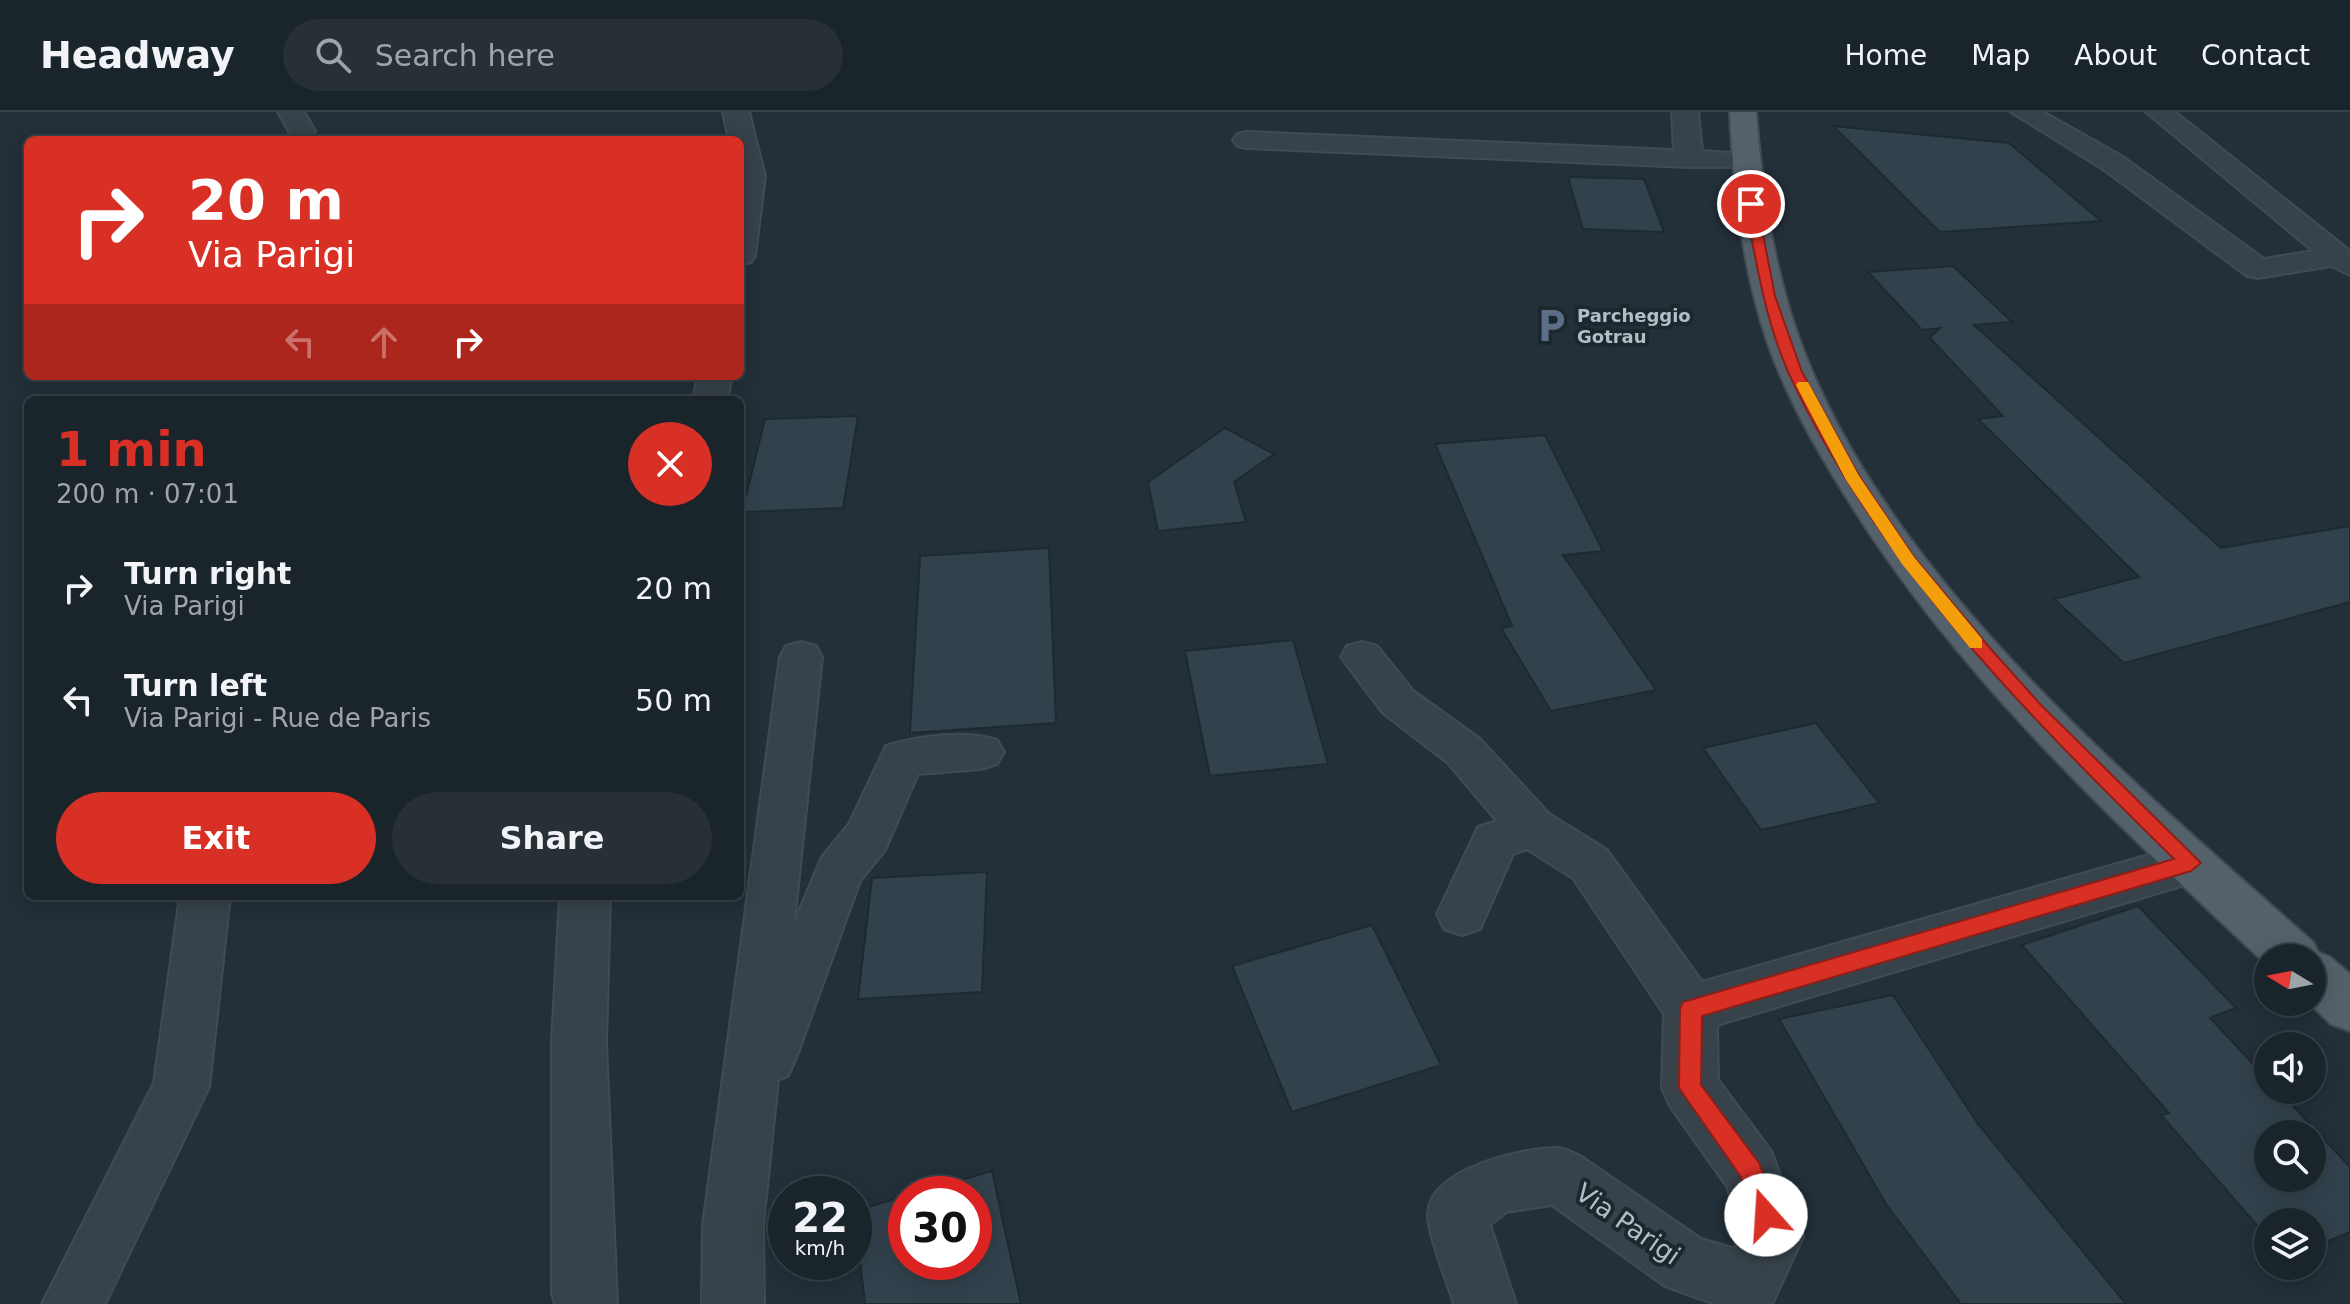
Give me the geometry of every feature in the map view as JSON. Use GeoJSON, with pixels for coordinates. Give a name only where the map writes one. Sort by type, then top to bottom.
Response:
{"type":"FeatureCollection","features":[{"type":"Feature","properties":{"kind":"main road"},"geometry":{"type":"LineString","coordinates":[[1743,112],[1746,161],[1769,296],[1795,372],[1852,477],[1908,560],[2033,708],[2191,863],[2280,944]]}},
{"type":"Feature","properties":{"kind":"main road"},"geometry":{"type":"LineString","coordinates":[[2326,986],[2350,1007]]}},
{"type":"Feature","properties":{"kind":"street"},"geometry":{"type":"LineString","coordinates":[[736,112],[742,136]]}},
{"type":"Feature","properties":{"kind":"street"},"geometry":{"type":"LineString","coordinates":[[1685,112],[1689,159]]}},
{"type":"Feature","properties":{"kind":"street"},"geometry":{"type":"LineString","coordinates":[[2024,112],[2113,163],[2258,269],[2343,261]]}},
{"type":"Feature","properties":{"kind":"street"},"geometry":{"type":"LineString","coordinates":[[2159,112],[2343,261]]}},
{"type":"Feature","properties":{"kind":"street"},"geometry":{"type":"LineString","coordinates":[[1247,140],[1746,161]]}},
{"type":"Feature","properties":{"kind":"street"},"geometry":{"type":"LineString","coordinates":[[744,146],[751,176],[744,227]]}},
{"type":"Feature","properties":{"kind":"street"},"geometry":{"type":"LineString","coordinates":[[2113,163],[2218,160]]}},
{"type":"Feature","properties":{"kind":"street"},"geometry":{"type":"LineString","coordinates":[[733,1304],[733,1225],[801,657]]}},
{"type":"Feature","properties":{"kind":"street"},"geometry":{"type":"LineString","coordinates":[[1362,657],[1398,702],[1464,751],[1532,828],[1590,864],[1691,1009],[2191,863]]}},
{"type":"Feature","properties":{"kind":"street"},"geometry":{"type":"LineString","coordinates":[[747,1114],[839,871],[868,836],[902,758],[981,752]]}},
{"type":"Feature","properties":{"kind":"street"},"geometry":{"type":"LineString","coordinates":[[1462,914],[1495,841],[1532,828]]}},
{"type":"Feature","properties":{"kind":"street"},"geometry":{"type":"LineString","coordinates":[[73,1304],[181,1087],[204,900]]}},
{"type":"Feature","properties":{"kind":"street"},"geometry":{"type":"LineString","coordinates":[[585,900],[579,1042],[586,1304]]}},
{"type":"Feature","properties":{"kind":"street","name":"Via Parigi"},"geometry":{"type":"LineString","coordinates":[[1485,1304],[1457,1214],[1494,1185],[1560,1176],[1686,1265],[1750,1284],[1773,1237],[1751,1171],[1690,1088],[1691,1009]]}},
{"type":"Feature","properties":{"kind":"building"},"geometry":{"type":"Polygon","coordinates":[[[1833,126],[2009,143],[2101,221],[1940,232],[1833,126]]]}},
{"type":"Feature","properties":{"kind":"building"},"geometry":{"type":"Polygon","coordinates":[[[1568,177],[1644,179],[1664,232],[1583,229],[1568,177]]]}},
{"type":"Feature","properties":{"kind":"building"},"geometry":{"type":"Polygon","coordinates":[[[1953,266],[2012,322],[1974,325],[2221,548],[2350,526],[2350,602],[2124,663],[2054,599],[2139,577],[1978,419],[2003,416],[1930,338],[1940,328],[1922,330],[1868,272],[1953,266]]]}},
{"type":"Feature","properties":{"kind":"building"},"geometry":{"type":"Polygon","coordinates":[[[858,416],[843,508],[744,512],[765,419],[858,416]]]}},
{"type":"Feature","properties":{"kind":"building"},"geometry":{"type":"Polygon","coordinates":[[[1225,428],[1274,454],[1234,482],[1246,522],[1158,531],[1148,482],[1225,428]]]}},
{"type":"Feature","properties":{"kind":"building"},"geometry":{"type":"Polygon","coordinates":[[[1545,435],[1603,551],[1563,555],[1656,690],[1551,711],[1501,628],[1512,626],[1435,444],[1545,435]]]}},
{"type":"Feature","properties":{"kind":"building"},"geometry":{"type":"Polygon","coordinates":[[[1049,548],[1056,723],[910,733],[920,556],[1049,548]]]}},
{"type":"Feature","properties":{"kind":"building"},"geometry":{"type":"Polygon","coordinates":[[[1293,640],[1328,764],[1210,776],[1185,651],[1293,640]]]}},
{"type":"Feature","properties":{"kind":"building"},"geometry":{"type":"Polygon","coordinates":[[[1816,723],[1879,803],[1761,830],[1703,748],[1816,723]]]}},
{"type":"Feature","properties":{"kind":"building"},"geometry":{"type":"Polygon","coordinates":[[[987,872],[982,992],[858,999],[872,878],[987,872]]]}},
{"type":"Feature","properties":{"kind":"building"},"geometry":{"type":"Polygon","coordinates":[[[2138,906],[2236,1008],[2210,1018],[2254,1065],[2254,1104],[2291,1104],[2306,1120],[2254,1120],[2254,1192],[2326,1192],[2326,1141],[2350,1167],[2350,1232],[2326,1242],[2326,1208],[2254,1208],[2254,1222],[2161,1115],[2169,1113],[2022,945],[2138,906]]]}},
{"type":"Feature","properties":{"kind":"building"},"geometry":{"type":"Polygon","coordinates":[[[1372,925],[1441,1065],[1292,1112],[1232,966],[1372,925]]]}},
{"type":"Feature","properties":{"kind":"building"},"geometry":{"type":"Polygon","coordinates":[[[1893,995],[1978,1124],[2126,1304],[1961,1304],[1886,1204],[1779,1019],[1893,995]]]}},
{"type":"Feature","properties":{"kind":"building"},"geometry":{"type":"Polygon","coordinates":[[[992,1171],[1021,1304],[865,1304],[862,1280],[872,1280],[872,1206],[888,1201],[888,1280],[992,1280],[992,1176],[975,1176],[992,1171]]]}},
{"type":"Feature","properties":{"kind":"slow traffic"},"geometry":{"type":"LineString","coordinates":[[1803,385],[1852,477],[1908,560],[1976,643]]}},
{"type":"Feature","properties":{"kind":"place","name":"Parcheggio Gotrau"},"geometry":{"type":"Point","coordinates":[1551,326]}},
{"type":"Feature","properties":{"kind":"route"},"geometry":{"type":"LineString","coordinates":[[1751,204],[1769,296],[1795,372],[1852,477],[1908,560],[1983,652],[2033,708],[2191,863],[1691,1009],[1690,1088],[1751,1171],[1766,1215]]}}]}
